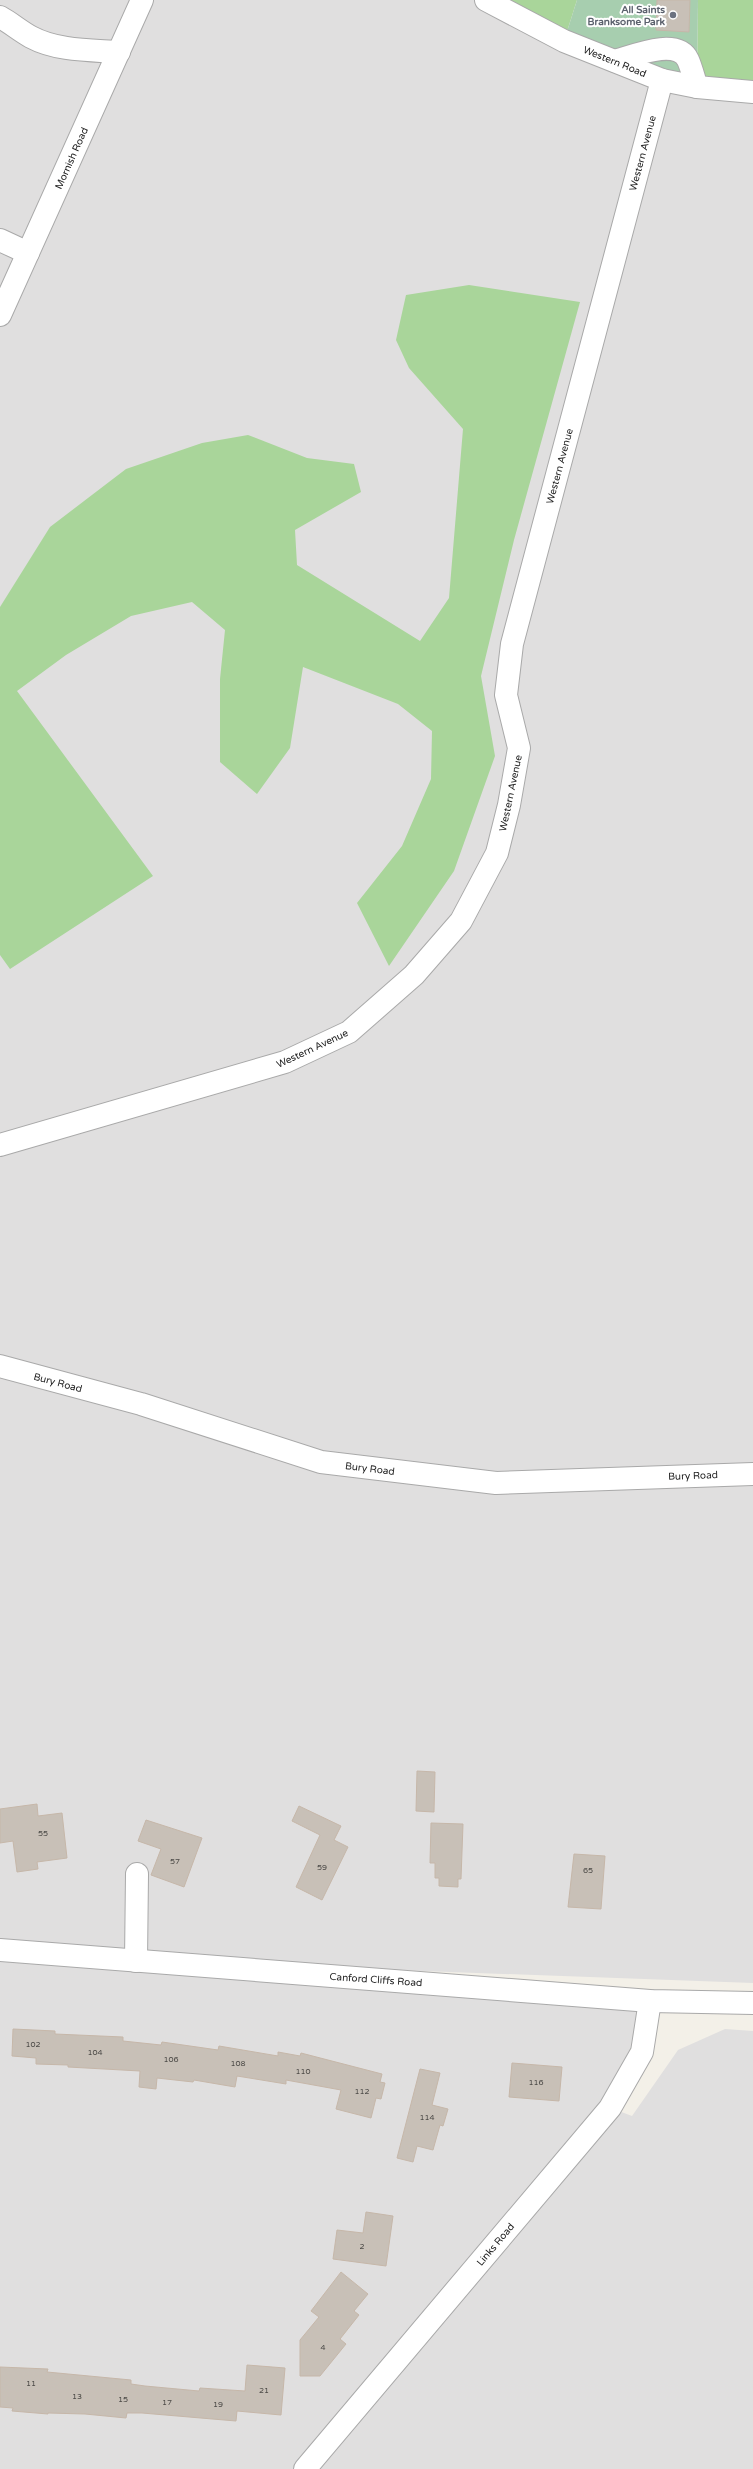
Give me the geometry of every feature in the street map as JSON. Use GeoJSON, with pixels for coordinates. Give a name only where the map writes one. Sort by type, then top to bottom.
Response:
{"type":"FeatureCollection","features":[{"type":"Feature","properties":{"kind":"street","name":"Mornish Road"},"geometry":{"type":"LineString","coordinates":[[0,315],[142,0]]}},
{"type":"Feature","properties":{"kind":"street","name":"Western Road"},"geometry":{"type":"LineString","coordinates":[[486,0],[564,41],[662,80],[697,87],[753,92]]}},
{"type":"Feature","properties":{"kind":"street"},"geometry":{"type":"LineString","coordinates":[[0,17],[32,37],[52,45],[74,49],[118,52]]}},
{"type":"Feature","properties":{"kind":"street"},"geometry":{"type":"LineString","coordinates":[[615,61],[657,49],[678,51],[688,59],[697,87]]}},
{"type":"Feature","properties":{"kind":"street","name":"Western Avenue"},"geometry":{"type":"LineString","coordinates":[[0,1145],[285,1062],[349,1032],[414,975],[461,921],[496,853],[509,805],[519,748],[506,695],[512,644],[662,80]]}},
{"type":"Feature","properties":{"kind":"street"},"geometry":{"type":"LineString","coordinates":[[0,240],[28,253]]}},
{"type":"Feature","properties":{"kind":"street","name":"Bury Road"},"geometry":{"type":"LineString","coordinates":[[0,1366],[141,1404],[321,1462],[496,1483],[753,1474]]}},
{"type":"Feature","properties":{"kind":"street"},"geometry":{"type":"LineString","coordinates":[[136,1874],[136,1961]]}},
{"type":"Feature","properties":{"kind":"street","name":"Canford Cliffs Road"},"geometry":{"type":"LineString","coordinates":[[0,1950],[650,2001],[753,2003]]}},
{"type":"Feature","properties":{"kind":"street","name":"Links Road"},"geometry":{"type":"LineString","coordinates":[[305,2469],[610,2108],[642,2052],[650,2001]]}},
{"type":"Feature","properties":{"kind":"shaded area"},"geometry":{"type":"Polygon","coordinates":[[[0,0],[486,0],[753,92],[753,1983],[150,1961],[650,2001],[611,2108],[632,2116],[678,2050],[725,2029],[753,2031],[753,2469],[0,2469],[0,0]]]}},
{"type":"Feature","properties":{"kind":"green space"},"geometry":{"type":"Polygon","coordinates":[[[486,0],[577,0],[564,41],[486,0]]]}},
{"type":"Feature","properties":{"kind":"green space"},"geometry":{"type":"Polygon","coordinates":[[[577,0],[698,0],[697,87],[564,41],[577,0]]]}},
{"type":"Feature","properties":{"kind":"green space"},"geometry":{"type":"Polygon","coordinates":[[[698,0],[753,0],[753,92],[697,87],[698,0]]]}},
{"type":"Feature","properties":{"kind":"green space"},"geometry":{"type":"Polygon","coordinates":[[[469,285],[580,302],[514,540],[481,676],[495,756],[454,871],[389,966],[357,903],[402,846],[431,779],[432,731],[398,704],[303,667],[290,748],[257,794],[220,762],[220,679],[225,630],[192,602],[131,616],[66,655],[17,691],[153,876],[10,969],[0,955],[0,607],[50,527],[126,469],[202,443],[248,435],[307,458],[354,464],[361,492],[295,530],[297,565],[420,641],[449,598],[463,429],[409,368],[396,340],[406,295],[469,285]]]}},
{"type":"Feature","properties":{"kind":"building","name":"All Saints Branksome Park"},"geometry":{"type":"Polygon","coordinates":[[[657,0],[690,0],[689,32],[656,30],[657,0]]]}},
{"type":"Feature","properties":{"kind":"building"},"geometry":{"type":"Polygon","coordinates":[[[417,1771],[435,1772],[434,1812],[416,1811],[417,1771]]]}},
{"type":"Feature","properties":{"kind":"building"},"geometry":{"type":"Polygon","coordinates":[[[37,1804],[38,1816],[62,1813],[67,1858],[37,1862],[38,1869],[17,1872],[13,1841],[0,1843],[0,1809],[37,1804]]]}},
{"type":"Feature","properties":{"kind":"building"},"geometry":{"type":"Polygon","coordinates":[[[299,1806],[341,1826],[334,1840],[348,1847],[322,1900],[296,1887],[320,1835],[292,1821],[299,1806]]]}},
{"type":"Feature","properties":{"kind":"building"},"geometry":{"type":"Polygon","coordinates":[[[146,1820],[202,1838],[184,1887],[151,1875],[161,1849],[138,1841],[146,1820]]]}},
{"type":"Feature","properties":{"kind":"building"},"geometry":{"type":"Polygon","coordinates":[[[431,1823],[463,1824],[461,1879],[458,1879],[458,1887],[439,1886],[439,1878],[435,1878],[435,1863],[430,1863],[431,1823]]]}},
{"type":"Feature","properties":{"kind":"building"},"geometry":{"type":"Polygon","coordinates":[[[574,1854],[605,1856],[601,1909],[568,1907],[574,1854]]]}},
{"type":"Feature","properties":{"kind":"building"},"geometry":{"type":"Polygon","coordinates":[[[13,2029],[55,2031],[55,2034],[123,2037],[123,2041],[161,2045],[162,2042],[218,2050],[219,2046],[278,2056],[278,2052],[300,2056],[301,2053],[382,2074],[380,2082],[385,2083],[381,2099],[376,2098],[371,2118],[336,2109],[341,2090],[286,2080],[286,2084],[237,2076],[235,2087],[194,2080],[193,2082],[157,2078],[156,2089],[139,2087],[140,2071],[36,2064],[36,2058],[12,2056],[13,2029]]]}},
{"type":"Feature","properties":{"kind":"building"},"geometry":{"type":"Polygon","coordinates":[[[512,2063],[562,2067],[559,2101],[509,2097],[512,2063]]]}},
{"type":"Feature","properties":{"kind":"building"},"geometry":{"type":"Polygon","coordinates":[[[420,2069],[440,2073],[432,2105],[448,2109],[443,2126],[440,2125],[433,2150],[417,2146],[413,2162],[397,2158],[420,2069]]]}},
{"type":"Feature","properties":{"kind":"building"},"geometry":{"type":"Polygon","coordinates":[[[366,2212],[393,2216],[386,2266],[333,2259],[337,2230],[363,2233],[366,2212]]]}},
{"type":"Feature","properties":{"kind":"building"},"geometry":{"type":"Polygon","coordinates":[[[341,2272],[368,2294],[354,2311],[359,2315],[340,2339],[346,2344],[320,2376],[300,2376],[300,2340],[319,2317],[311,2311],[341,2272]]]}},
{"type":"Feature","properties":{"kind":"building"},"geometry":{"type":"Polygon","coordinates":[[[247,2365],[285,2368],[281,2415],[237,2411],[236,2421],[142,2413],[127,2413],[126,2418],[85,2414],[48,2414],[12,2411],[13,2408],[0,2407],[0,2367],[48,2369],[47,2372],[131,2380],[131,2384],[145,2386],[199,2391],[200,2388],[245,2391],[247,2365]]]}},
{"type":"Feature","properties":{"kind":"place","name":"All Saints Branksome Park"},"geometry":{"type":"Point","coordinates":[673,15]}}]}
